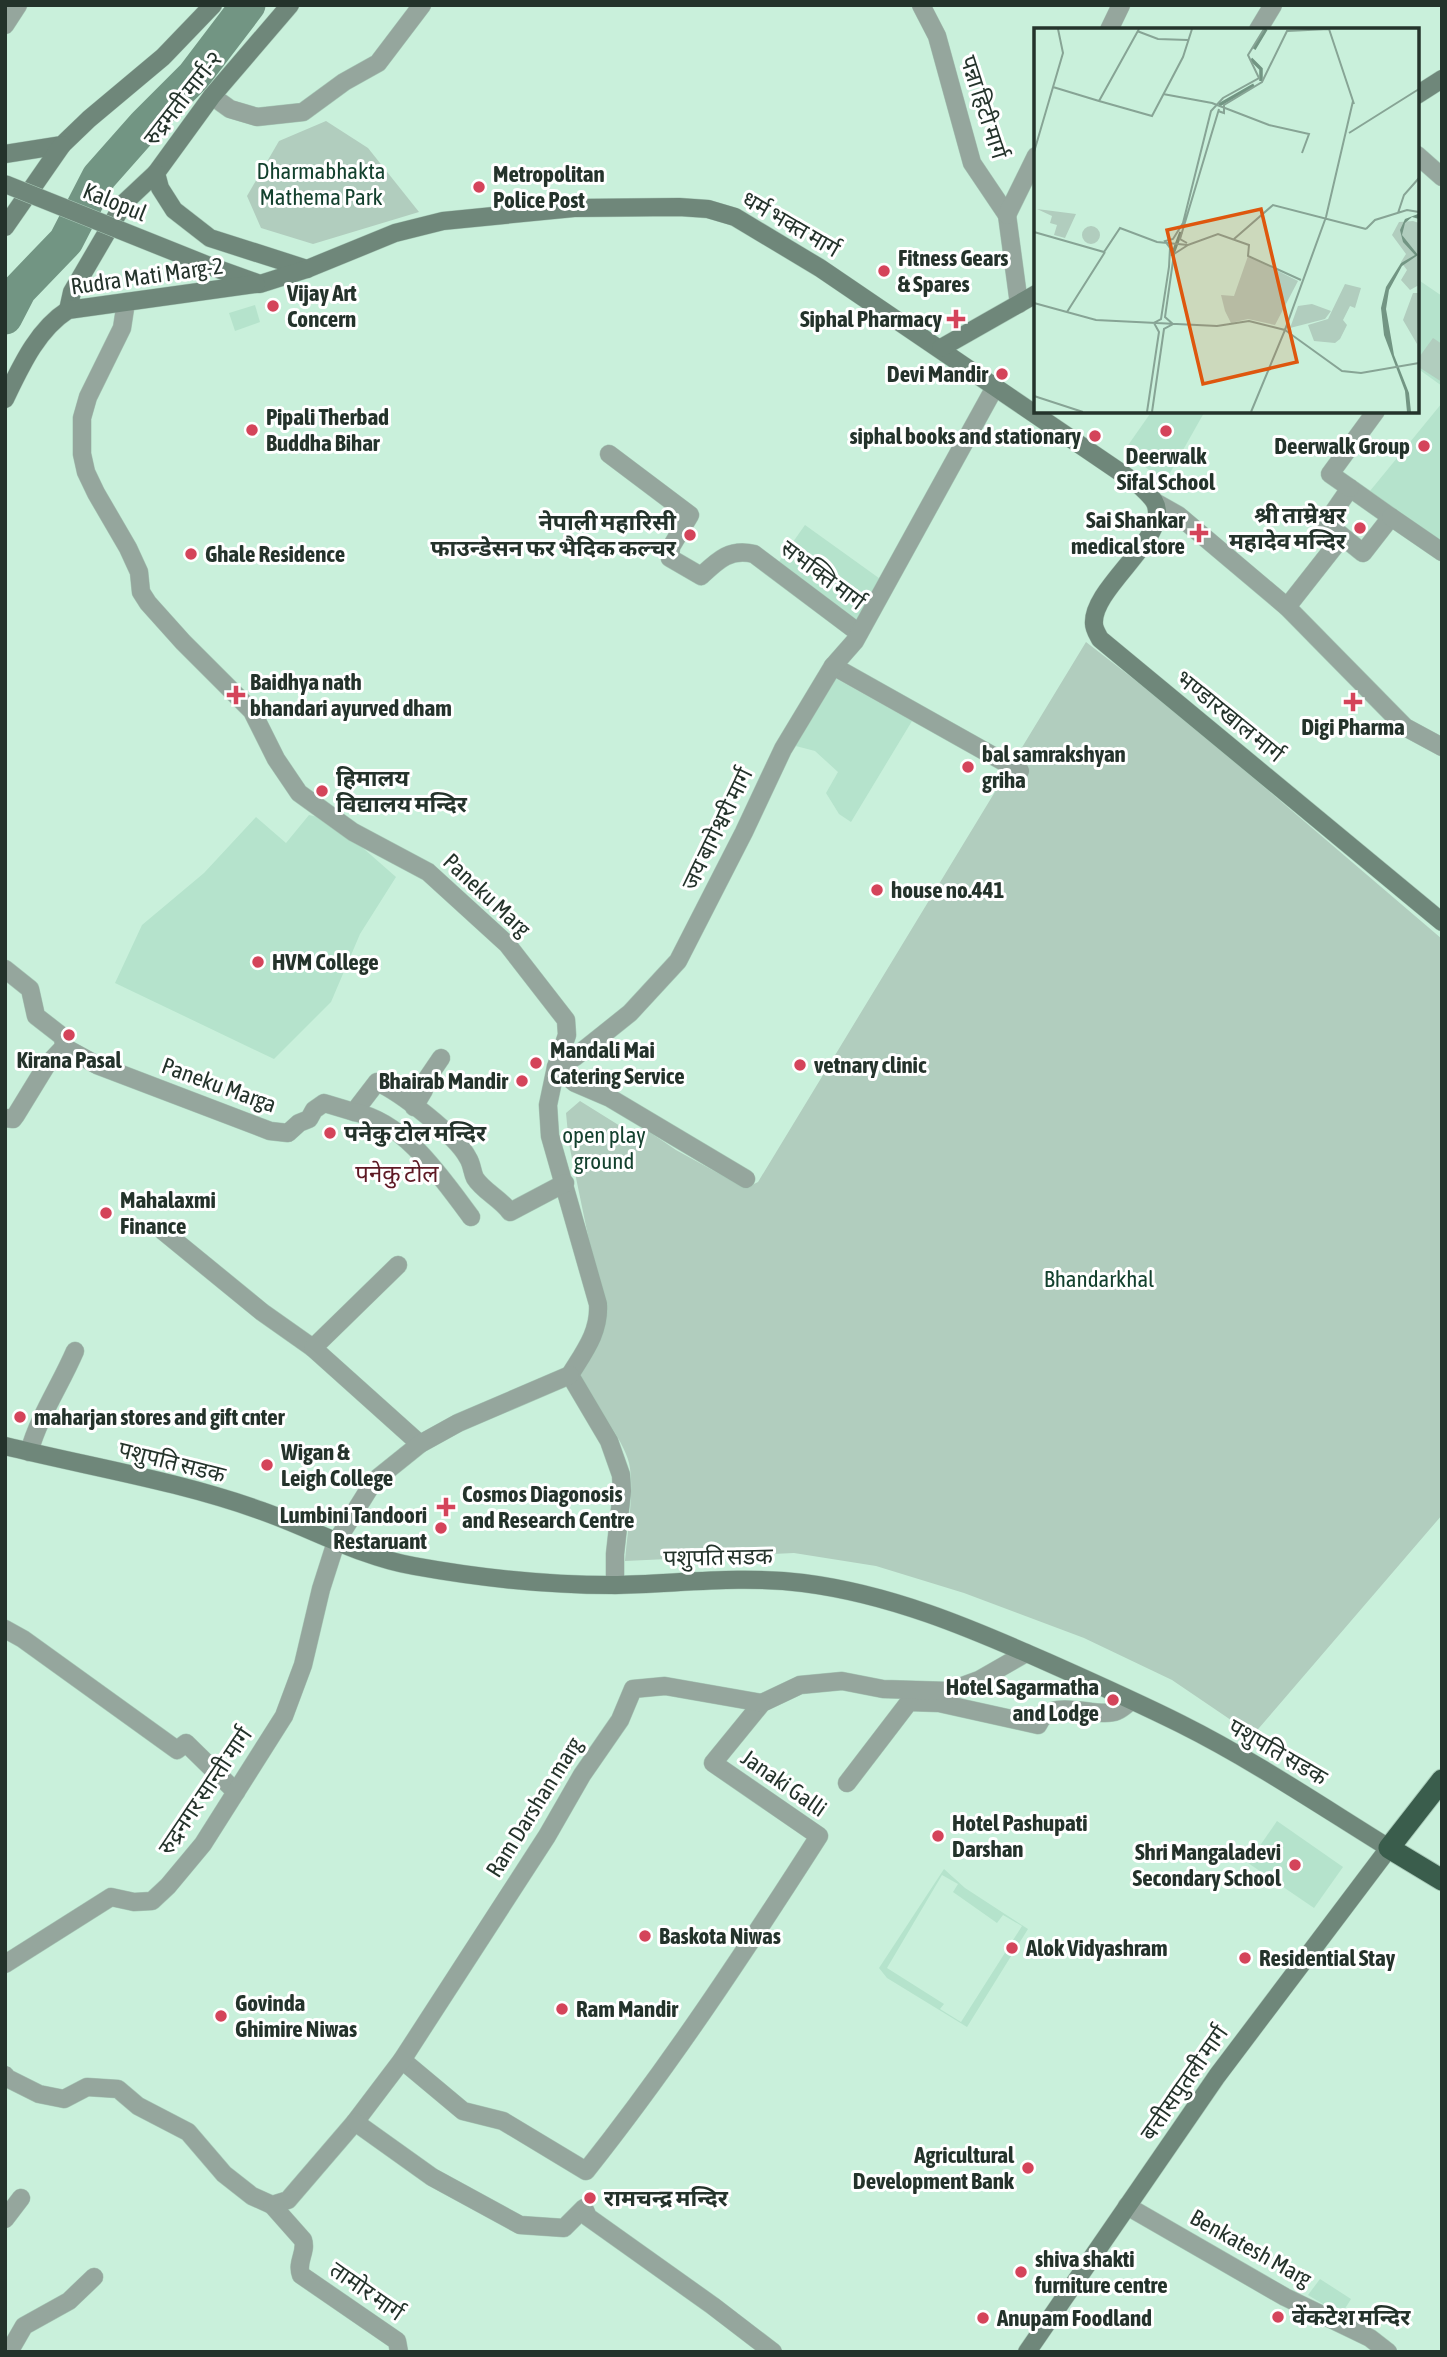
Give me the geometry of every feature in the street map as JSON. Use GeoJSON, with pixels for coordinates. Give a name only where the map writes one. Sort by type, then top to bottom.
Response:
{"type":"FeatureCollection","features":[{"type":"Feature","properties":{"kind":"highway"},"geometry":{"type":"LineString","coordinates":[[1442,1780],[1389,1848],[1442,1880]]}},
{"type":"Feature","properties":{"kind":"main road"},"geometry":{"type":"LineString","coordinates":[[5,227],[62,145],[89,118],[163,57],[213,5]]}},
{"type":"Feature","properties":{"kind":"main road","name":"रुद्रमती मार्ग-२"},"geometry":{"type":"LineString","coordinates":[[290,5],[212,96],[156,173],[160,188],[174,210],[210,238],[307,269]]}},
{"type":"Feature","properties":{"kind":"main road"},"geometry":{"type":"LineString","coordinates":[[1419,94],[1442,79]]}},
{"type":"Feature","properties":{"kind":"main road"},"geometry":{"type":"LineString","coordinates":[[5,154],[62,145]]}},
{"type":"Feature","properties":{"kind":"main road"},"geometry":{"type":"LineString","coordinates":[[68,310],[72,292],[124,202],[156,173]]}},
{"type":"Feature","properties":{"kind":"main road","name":"Kalopul"},"geometry":{"type":"LineString","coordinates":[[5,184],[260,284]]}},
{"type":"Feature","properties":{"kind":"main road","name":"धर्म भक्त मार्ग"},"geometry":{"type":"LineString","coordinates":[[260,284],[307,269],[395,233],[443,221],[573,208],[708,209],[735,217],[762,232],[941,348]]}},
{"type":"Feature","properties":{"kind":"main road","name":"Rudra Mati Marg-2"},"geometry":{"type":"LineString","coordinates":[[5,400],[21,365],[38,339],[52,320],[68,310],[260,284]]}},
{"type":"Feature","properties":{"kind":"main road"},"geometry":{"type":"LineString","coordinates":[[1034,295],[941,348],[1139,485],[1156,509]]}},
{"type":"Feature","properties":{"kind":"main road","name":"भण्डारखाल मार्ग"},"geometry":{"type":"LineString","coordinates":[[1156,509],[1150,535],[1108,590],[1096,612],[1094,626],[1100,639],[1442,922]]}},
{"type":"Feature","properties":{"kind":"main road","name":"पशुपति सडक"},"geometry":{"type":"LineString","coordinates":[[5,1446],[239,1504],[336,1542],[408,1565],[482,1578],[545,1584],[615,1585],[762,1578],[838,1587],[886,1598],[934,1614],[1026,1653],[1183,1725],[1389,1848]]}},
{"type":"Feature","properties":{"kind":"main road","name":"बत्तीसपुतली मार्ग"},"geometry":{"type":"LineString","coordinates":[[1027,2352],[1217,2076],[1389,1848]]}},
{"type":"Feature","properties":{"kind":"street"},"geometry":{"type":"LineString","coordinates":[[5,25],[18,5]]}},
{"type":"Feature","properties":{"kind":"street"},"geometry":{"type":"LineString","coordinates":[[212,96],[230,109],[257,117],[303,112],[344,82],[378,63],[422,5]]}},
{"type":"Feature","properties":{"kind":"street","name":"पन्ना हिटी मार्ग"},"geometry":{"type":"LineString","coordinates":[[921,5],[937,36],[971,163],[1007,215],[1019,304]]}},
{"type":"Feature","properties":{"kind":"street"},"geometry":{"type":"LineString","coordinates":[[1110,28],[1121,5]]}},
{"type":"Feature","properties":{"kind":"street"},"geometry":{"type":"LineString","coordinates":[[1259,28],[1273,5]]}},
{"type":"Feature","properties":{"kind":"street"},"geometry":{"type":"LineString","coordinates":[[1419,157],[1442,177]]}},
{"type":"Feature","properties":{"kind":"street"},"geometry":{"type":"LineString","coordinates":[[1007,215],[1034,160]]}},
{"type":"Feature","properties":{"kind":"street","name":"Paneku Marg"},"geometry":{"type":"LineString","coordinates":[[126,302],[122,328],[88,397],[82,418],[82,454],[86,472],[96,493],[139,572],[141,592],[183,642],[252,711],[276,759],[299,793],[354,832],[428,872],[507,944],[566,1020],[567,1035],[556,1067],[548,1105],[550,1136],[565,1183],[598,1314],[598,1324],[592,1339],[570,1375]]}},
{"type":"Feature","properties":{"kind":"street","name":"जय बागेश्वरी मार्ग"},"geometry":{"type":"LineString","coordinates":[[556,1067],[583,1051],[630,1013],[678,961],[783,749],[833,666],[859,633],[995,387]]}},
{"type":"Feature","properties":{"kind":"street"},"geometry":{"type":"LineString","coordinates":[[1375,413],[1330,474],[1442,552]]}},
{"type":"Feature","properties":{"kind":"street","name":"सभक्ति मार्ग"},"geometry":{"type":"LineString","coordinates":[[609,454],[690,515],[671,547],[670,558],[701,576],[719,559],[741,551],[754,554],[859,633]]}},
{"type":"Feature","properties":{"kind":"street"},"geometry":{"type":"LineString","coordinates":[[1350,488],[1326,523],[1363,553],[1391,517]]}},
{"type":"Feature","properties":{"kind":"street"},"geometry":{"type":"LineString","coordinates":[[1156,509],[1178,515],[1287,607],[1405,727],[1442,747]]}},
{"type":"Feature","properties":{"kind":"street"},"geometry":{"type":"LineString","coordinates":[[1287,607],[1342,537]]}},
{"type":"Feature","properties":{"kind":"street"},"geometry":{"type":"LineString","coordinates":[[833,666],[1020,771]]}},
{"type":"Feature","properties":{"kind":"street"},"geometry":{"type":"LineString","coordinates":[[5,969],[30,989],[36,1016],[62,1037],[64,1047],[46,1066],[13,1119],[5,1118]]}},
{"type":"Feature","properties":{"kind":"street","name":"Paneku Marga"},"geometry":{"type":"LineString","coordinates":[[64,1047],[97,1065],[270,1131],[288,1133],[299,1123],[309,1119],[314,1110],[324,1102],[354,1112]]}},
{"type":"Feature","properties":{"kind":"street"},"geometry":{"type":"LineString","coordinates":[[414,1107],[424,1090],[424,1083],[441,1058]]}},
{"type":"Feature","properties":{"kind":"street"},"geometry":{"type":"LineString","coordinates":[[556,1067],[575,1083],[610,1098],[746,1179]]}},
{"type":"Feature","properties":{"kind":"street"},"geometry":{"type":"LineString","coordinates":[[471,1216],[420,1152],[371,1115],[354,1112],[377,1082],[454,1139],[468,1157],[476,1180],[503,1202],[510,1212],[565,1183]]}},
{"type":"Feature","properties":{"kind":"street"},"geometry":{"type":"LineString","coordinates":[[163,1231],[262,1312],[313,1348],[420,1444]]}},
{"type":"Feature","properties":{"kind":"street"},"geometry":{"type":"LineString","coordinates":[[313,1348],[398,1265]]}},
{"type":"Feature","properties":{"kind":"street"},"geometry":{"type":"LineString","coordinates":[[29,1452],[36,1426],[75,1351]]}},
{"type":"Feature","properties":{"kind":"street"},"geometry":{"type":"LineString","coordinates":[[570,1375],[609,1441],[621,1475],[615,1585]]}},
{"type":"Feature","properties":{"kind":"street","name":"रुद्रनगर सान्ती मार्ग"},"geometry":{"type":"LineString","coordinates":[[5,1964],[111,1896],[134,1902],[152,1901],[203,1844],[284,1716],[303,1665],[321,1588],[336,1542],[374,1481],[420,1444],[458,1423],[570,1375]]}},
{"type":"Feature","properties":{"kind":"street"},"geometry":{"type":"LineString","coordinates":[[5,1629],[23,1639],[177,1750],[186,1743],[236,1792]]}},
{"type":"Feature","properties":{"kind":"street","name":"Janaki Galli"},"geometry":{"type":"LineString","coordinates":[[402,2060],[463,2111],[503,2121],[586,2171],[632,2113],[747,1948],[819,1836],[713,1763],[762,1703],[800,1685],[842,1681],[883,1689],[949,1691],[979,1680],[1026,1653]]}},
{"type":"Feature","properties":{"kind":"street","name":"Ram Darshan marg"},"geometry":{"type":"LineString","coordinates":[[402,2060],[547,1836],[582,1774],[620,1720],[633,1689],[665,1686],[762,1703]]}},
{"type":"Feature","properties":{"kind":"street"},"geometry":{"type":"LineString","coordinates":[[847,1783],[909,1702],[939,1703],[1038,1725],[1040,1720],[1054,1710],[1115,1712],[1131,1701]]}},
{"type":"Feature","properties":{"kind":"street"},"geometry":{"type":"LineString","coordinates":[[5,2075],[39,2094],[64,2099],[87,2087],[118,2089],[138,2106],[188,2132],[224,2174],[252,2196],[272,2205],[288,2200],[355,2122],[402,2060]]}},
{"type":"Feature","properties":{"kind":"street"},"geometry":{"type":"LineString","coordinates":[[355,2122],[432,2177],[520,2225],[564,2228],[584,2208],[588,2217],[773,2352]]}},
{"type":"Feature","properties":{"kind":"street"},"geometry":{"type":"LineString","coordinates":[[5,2219],[21,2198]]}},
{"type":"Feature","properties":{"kind":"street","name":"तामोर मार्ग"},"geometry":{"type":"LineString","coordinates":[[272,2205],[303,2240],[305,2245],[298,2268],[300,2275],[397,2341],[399,2352]]}},
{"type":"Feature","properties":{"kind":"street","name":"Benkatesh Marg"},"geometry":{"type":"LineString","coordinates":[[1127,2206],[1285,2297],[1370,2338],[1388,2352]]}},
{"type":"Feature","properties":{"kind":"street"},"geometry":{"type":"LineString","coordinates":[[7,2351],[24,2326],[69,2301],[94,2277]]}},
{"type":"Feature","properties":{"kind":"shaded area","name":"Deerwalk Group"},"geometry":{"type":"Polygon","coordinates":[[[1419,282],[1442,296],[1442,386],[1419,369],[1419,282]]]}},
{"type":"Feature","properties":{"kind":"shaded area"},"geometry":{"type":"Polygon","coordinates":[[[255,305],[260,322],[235,331],[229,313],[255,305]]]}},
{"type":"Feature","properties":{"kind":"shaded area","name":"Deerwalk Group"},"geometry":{"type":"Polygon","coordinates":[[[1442,403],[1442,544],[1370,491],[1442,403]]]}},
{"type":"Feature","properties":{"kind":"shaded area","name":"Deerwalk Sifal School"},"geometry":{"type":"Polygon","coordinates":[[[1151,413],[1204,413],[1165,482],[1124,451],[1151,413]]]}},
{"type":"Feature","properties":{"kind":"shaded area"},"geometry":{"type":"Polygon","coordinates":[[[805,525],[883,581],[854,625],[776,566],[805,525]]]}},
{"type":"Feature","properties":{"kind":"shaded area"},"geometry":{"type":"Polygon","coordinates":[[[833,677],[912,721],[851,822],[839,814],[826,793],[838,772],[815,751],[792,745],[833,677]]]}},
{"type":"Feature","properties":{"kind":"shaded area"},"geometry":{"type":"Polygon","coordinates":[[[309,815],[331,820],[396,877],[360,934],[331,1002],[274,1059],[115,983],[142,925],[204,873],[256,817],[286,843],[309,815]]]}},
{"type":"Feature","properties":{"kind":"shaded area","name":"Shri Mangaladevi Secondary School"},"geometry":{"type":"Polygon","coordinates":[[[1277,1821],[1343,1867],[1314,1908],[1248,1863],[1277,1821]]]}},
{"type":"Feature","properties":{"kind":"shaded area","name":"Alok Vidyashram"},"geometry":{"type":"Polygon","coordinates":[[[944,1869],[965,1888],[1028,1929],[967,2027],[887,1978],[879,1968],[944,1869]],[[942,1875],[887,1968],[944,2004],[940,2009],[961,2022],[1022,1926],[1003,1915],[997,1923],[953,1892],[958,1884],[942,1875]]]}},
{"type":"Feature","properties":{"kind":"shaded area"},"geometry":{"type":"Polygon","coordinates":[[[1320,2279],[1351,2299],[1341,2315],[1308,2295],[1320,2279]]]}},
{"type":"Feature","properties":{"kind":"green space","name":"Dharmabhakta Mathema Park"},"geometry":{"type":"Polygon","coordinates":[[[326,121],[368,148],[419,212],[313,244],[261,228],[247,196],[279,141],[326,121]]]}},
{"type":"Feature","properties":{"kind":"green space"},"geometry":{"type":"Polygon","coordinates":[[[1433,338],[1442,344],[1442,382],[1419,367],[1419,357],[1433,338]]]}},
{"type":"Feature","properties":{"kind":"green space","name":"Bhandarkhal"},"geometry":{"type":"Polygon","coordinates":[[[1086,642],[1175,711],[1442,939],[1442,1515],[1253,1735],[1172,1680],[1084,1638],[964,1593],[876,1566],[794,1553],[625,1561],[631,1498],[629,1463],[614,1431],[575,1374],[604,1313],[569,1144],[566,1113],[580,1101],[641,1139],[645,1129],[676,1150],[736,1183],[750,1186],[758,1182],[1086,642]]]}},
{"type":"Feature","properties":{"kind":"waterway"},"geometry":{"type":"LineString","coordinates":[[5,317],[19,290],[66,241],[99,177],[145,125],[194,76],[248,5]]}},
{"type":"Feature","properties":{"kind":"place","name":"Metropolitan Police Post"},"geometry":{"type":"Point","coordinates":[479,187]}},
{"type":"Feature","properties":{"kind":"place","name":"Fitness Gears & Spares"},"geometry":{"type":"Point","coordinates":[884,271]}},
{"type":"Feature","properties":{"kind":"place","name":"Vijay Art Concern"},"geometry":{"type":"Point","coordinates":[273,306]}},
{"type":"Feature","properties":{"kind":"place","name":"Siphal Pharmacy"},"geometry":{"type":"Point","coordinates":[956,319]}},
{"type":"Feature","properties":{"kind":"place","name":"Devi Mandir"},"geometry":{"type":"Point","coordinates":[1002,374]}},
{"type":"Feature","properties":{"kind":"place","name":"Pipali Therbad Buddha Bihar"},"geometry":{"type":"Point","coordinates":[252,430]}},
{"type":"Feature","properties":{"kind":"place","name":"Deerwalk Sifal School"},"geometry":{"type":"Point","coordinates":[1166,431]}},
{"type":"Feature","properties":{"kind":"place","name":"siphal books and stationary"},"geometry":{"type":"Point","coordinates":[1095,436]}},
{"type":"Feature","properties":{"kind":"place","name":"Deerwalk Group"},"geometry":{"type":"Point","coordinates":[1424,446]}},
{"type":"Feature","properties":{"kind":"place","name":"श्री ताम्रेश्वर महादेव मन्दिर"},"geometry":{"type":"Point","coordinates":[1360,528]}},
{"type":"Feature","properties":{"kind":"place","name":"Sai Shankar medical store"},"geometry":{"type":"Point","coordinates":[1199,533]}},
{"type":"Feature","properties":{"kind":"place","name":"नेपाली महारिसी फाउन्डेसन फर भैदिक कल्चर"},"geometry":{"type":"Point","coordinates":[690,535]}},
{"type":"Feature","properties":{"kind":"place","name":"Ghale Residence"},"geometry":{"type":"Point","coordinates":[191,554]}},
{"type":"Feature","properties":{"kind":"place","name":"Baidhya nath bhandari ayurved dham"},"geometry":{"type":"Point","coordinates":[236,695]}},
{"type":"Feature","properties":{"kind":"place","name":"Digi Pharma"},"geometry":{"type":"Point","coordinates":[1353,702]}},
{"type":"Feature","properties":{"kind":"place","name":"bal samrakshyan griha"},"geometry":{"type":"Point","coordinates":[968,767]}},
{"type":"Feature","properties":{"kind":"place","name":"हिमालय विद्यालय मन्दिर"},"geometry":{"type":"Point","coordinates":[322,791]}},
{"type":"Feature","properties":{"kind":"place","name":"house no.441"},"geometry":{"type":"Point","coordinates":[877,890]}},
{"type":"Feature","properties":{"kind":"place","name":"HVM College"},"geometry":{"type":"Point","coordinates":[258,962]}},
{"type":"Feature","properties":{"kind":"place","name":"Kirana Pasal"},"geometry":{"type":"Point","coordinates":[69,1035]}},
{"type":"Feature","properties":{"kind":"place","name":"Mandali Mai Catering Service"},"geometry":{"type":"Point","coordinates":[536,1063]}},
{"type":"Feature","properties":{"kind":"place","name":"vetnary clinic"},"geometry":{"type":"Point","coordinates":[800,1065]}},
{"type":"Feature","properties":{"kind":"place","name":"Bhairab Mandir"},"geometry":{"type":"Point","coordinates":[522,1081]}},
{"type":"Feature","properties":{"kind":"place","name":"पनेकु टोल मन्दिर"},"geometry":{"type":"Point","coordinates":[330,1133]}},
{"type":"Feature","properties":{"kind":"place","name":"Mahalaxmi Finance"},"geometry":{"type":"Point","coordinates":[106,1213]}},
{"type":"Feature","properties":{"kind":"place","name":"maharjan stores and gift cnter"},"geometry":{"type":"Point","coordinates":[20,1417]}},
{"type":"Feature","properties":{"kind":"place","name":"Wigan & Leigh College"},"geometry":{"type":"Point","coordinates":[267,1465]}},
{"type":"Feature","properties":{"kind":"place","name":"Cosmos Diagonosis and Research Centre"},"geometry":{"type":"Point","coordinates":[446,1507]}},
{"type":"Feature","properties":{"kind":"place","name":"Lumbini Tandoori Restaruant"},"geometry":{"type":"Point","coordinates":[441,1528]}},
{"type":"Feature","properties":{"kind":"place","name":"Hotel Sagarmatha and Lodge"},"geometry":{"type":"Point","coordinates":[1113,1700]}},
{"type":"Feature","properties":{"kind":"place","name":"Hotel Pashupati Darshan"},"geometry":{"type":"Point","coordinates":[938,1836]}},
{"type":"Feature","properties":{"kind":"place","name":"Shri Mangaladevi Secondary School"},"geometry":{"type":"Point","coordinates":[1295,1865]}},
{"type":"Feature","properties":{"kind":"place","name":"Baskota Niwas"},"geometry":{"type":"Point","coordinates":[645,1936]}},
{"type":"Feature","properties":{"kind":"place","name":"Alok Vidyashram"},"geometry":{"type":"Point","coordinates":[1012,1948]}},
{"type":"Feature","properties":{"kind":"place","name":"Residential Stay"},"geometry":{"type":"Point","coordinates":[1245,1958]}},
{"type":"Feature","properties":{"kind":"place","name":"Ram Mandir"},"geometry":{"type":"Point","coordinates":[562,2009]}},
{"type":"Feature","properties":{"kind":"place","name":"Govinda Ghimire Niwas"},"geometry":{"type":"Point","coordinates":[221,2016]}},
{"type":"Feature","properties":{"kind":"place","name":"Agricultural Development Bank"},"geometry":{"type":"Point","coordinates":[1028,2168]}},
{"type":"Feature","properties":{"kind":"place","name":"रामचन्द्र मन्दिर"},"geometry":{"type":"Point","coordinates":[590,2198]}},
{"type":"Feature","properties":{"kind":"place","name":"shiva shakti furniture centre"},"geometry":{"type":"Point","coordinates":[1021,2272]}},
{"type":"Feature","properties":{"kind":"place","name":"वेंकटेश मन्दिर"},"geometry":{"type":"Point","coordinates":[1278,2317]}},
{"type":"Feature","properties":{"kind":"place","name":"Anupam Foodland"},"geometry":{"type":"Point","coordinates":[983,2318]}},
{"type":"Feature","properties":{"kind":"district","name":"पनेकु टोल"},"geometry":{"type":"Point","coordinates":[397,1174]}},
{"type":"Feature","properties":{"kind":"park label","name":"open play ground"},"geometry":{"type":"Point","coordinates":[604,1148]}}]}
